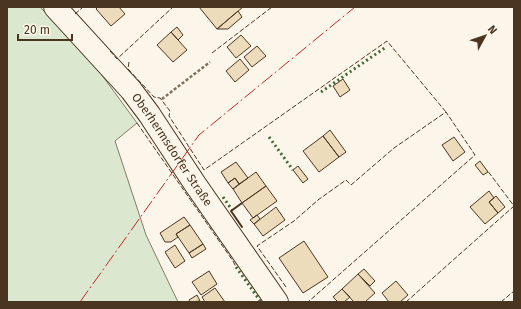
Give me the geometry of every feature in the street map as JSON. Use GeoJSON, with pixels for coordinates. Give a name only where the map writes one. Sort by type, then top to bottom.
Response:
{"type":"FeatureCollection","features":[{"type":"Feature","properties":{"kind":"street","name":"Oberhermsdorfer Straße"},"geometry":{"type":"LineString","coordinates":[[55,7],[131,90],[149,114],[195,184],[277,302]]}},
{"type":"Feature","properties":{"kind":"path"},"geometry":{"type":"LineString","coordinates":[[161,100],[210,62]]}},
{"type":"Feature","properties":{"kind":"green space"},"geometry":{"type":"Polygon","coordinates":[[[7,7],[40,7],[96,67],[137,123],[115,141],[146,235],[178,302],[7,302],[7,7]]]}},
{"type":"Feature","properties":{"kind":"building"},"geometry":{"type":"Polygon","coordinates":[[[98,7],[119,7],[125,14],[111,26],[96,9],[98,7]]]}},
{"type":"Feature","properties":{"kind":"building"},"geometry":{"type":"Polygon","coordinates":[[[199,7],[243,7],[217,29],[199,7]]]}},
{"type":"Feature","properties":{"kind":"building"},"geometry":{"type":"Polygon","coordinates":[[[238,11],[242,17],[228,29],[217,29],[238,11]]]}},
{"type":"Feature","properties":{"kind":"building"},"geometry":{"type":"Polygon","coordinates":[[[177,27],[183,35],[178,40],[171,32],[177,27]]]}},
{"type":"Feature","properties":{"kind":"building"},"geometry":{"type":"Polygon","coordinates":[[[171,32],[187,50],[173,62],[157,45],[171,32]]]}},
{"type":"Feature","properties":{"kind":"building"},"geometry":{"type":"Polygon","coordinates":[[[241,35],[251,46],[236,58],[227,47],[241,35]]]}},
{"type":"Feature","properties":{"kind":"building"},"geometry":{"type":"Polygon","coordinates":[[[257,46],[266,56],[252,67],[244,57],[257,46]]]}},
{"type":"Feature","properties":{"kind":"building"},"geometry":{"type":"Polygon","coordinates":[[[240,59],[249,70],[235,82],[226,71],[240,59]]]}},
{"type":"Feature","properties":{"kind":"building"},"geometry":{"type":"Polygon","coordinates":[[[343,79],[350,90],[340,97],[333,86],[343,79]]]}},
{"type":"Feature","properties":{"kind":"building"},"geometry":{"type":"Polygon","coordinates":[[[330,130],[346,152],[339,157],[323,136],[330,130]]]}},
{"type":"Feature","properties":{"kind":"building"},"geometry":{"type":"Polygon","coordinates":[[[323,136],[339,157],[319,172],[303,151],[323,136]]]}},
{"type":"Feature","properties":{"kind":"building"},"geometry":{"type":"Polygon","coordinates":[[[454,137],[465,152],[453,161],[442,145],[454,137]]]}},
{"type":"Feature","properties":{"kind":"building"},"geometry":{"type":"Polygon","coordinates":[[[480,161],[488,172],[483,175],[475,165],[480,161]]]}},
{"type":"Feature","properties":{"kind":"building"},"geometry":{"type":"Polygon","coordinates":[[[236,162],[248,178],[239,184],[235,178],[228,183],[221,172],[236,162]]]}},
{"type":"Feature","properties":{"kind":"building"},"geometry":{"type":"Polygon","coordinates":[[[298,166],[308,179],[303,183],[293,170],[298,166]]]}},
{"type":"Feature","properties":{"kind":"building"},"geometry":{"type":"Polygon","coordinates":[[[256,172],[266,186],[242,203],[233,189],[256,172]]]}},
{"type":"Feature","properties":{"kind":"building"},"geometry":{"type":"Polygon","coordinates":[[[235,178],[239,184],[233,189],[228,183],[235,178]]]}},
{"type":"Feature","properties":{"kind":"building"},"geometry":{"type":"Polygon","coordinates":[[[266,186],[277,201],[253,218],[242,203],[266,186]]]}},
{"type":"Feature","properties":{"kind":"building"},"geometry":{"type":"Polygon","coordinates":[[[489,191],[494,198],[489,202],[498,213],[485,224],[470,207],[489,191]]]}},
{"type":"Feature","properties":{"kind":"building"},"geometry":{"type":"Polygon","coordinates":[[[496,196],[505,207],[498,213],[489,202],[496,196]]]}},
{"type":"Feature","properties":{"kind":"building"},"geometry":{"type":"Polygon","coordinates":[[[276,207],[285,220],[263,236],[254,224],[276,207]]]}},
{"type":"Feature","properties":{"kind":"building"},"geometry":{"type":"Polygon","coordinates":[[[257,215],[260,219],[254,224],[250,220],[257,215]]]}},
{"type":"Feature","properties":{"kind":"building"},"geometry":{"type":"Polygon","coordinates":[[[184,217],[190,225],[176,234],[178,237],[171,242],[165,242],[160,233],[184,217]]]}},
{"type":"Feature","properties":{"kind":"building"},"geometry":{"type":"Polygon","coordinates":[[[190,225],[203,244],[189,253],[176,234],[190,225]]]}},
{"type":"Feature","properties":{"kind":"building"},"geometry":{"type":"Polygon","coordinates":[[[304,241],[328,277],[303,293],[279,258],[304,241]]]}},
{"type":"Feature","properties":{"kind":"building"},"geometry":{"type":"Polygon","coordinates":[[[203,244],[206,249],[192,258],[189,253],[203,244]]]}},
{"type":"Feature","properties":{"kind":"building"},"geometry":{"type":"Polygon","coordinates":[[[175,245],[185,261],[175,268],[165,252],[175,245]]]}},
{"type":"Feature","properties":{"kind":"building"},"geometry":{"type":"Polygon","coordinates":[[[364,269],[375,281],[370,286],[358,274],[364,269]]]}},
{"type":"Feature","properties":{"kind":"building"},"geometry":{"type":"Polygon","coordinates":[[[209,271],[217,284],[201,295],[192,282],[209,271]]]}},
{"type":"Feature","properties":{"kind":"building"},"geometry":{"type":"Polygon","coordinates":[[[358,274],[375,293],[365,302],[354,302],[342,289],[358,274]]]}},
{"type":"Feature","properties":{"kind":"building"},"geometry":{"type":"Polygon","coordinates":[[[396,281],[408,295],[400,302],[389,302],[382,293],[396,281]]]}},
{"type":"Feature","properties":{"kind":"building"},"geometry":{"type":"Polygon","coordinates":[[[215,288],[225,302],[205,302],[202,297],[215,288]]]}},
{"type":"Feature","properties":{"kind":"building"},"geometry":{"type":"Polygon","coordinates":[[[342,289],[350,297],[344,302],[338,302],[333,297],[342,289]]]}},
{"type":"Feature","properties":{"kind":"building"},"geometry":{"type":"Polygon","coordinates":[[[197,295],[200,301],[190,302],[189,300],[197,295]]]}},
{"type":"Feature","properties":{"kind":"hedge"},"geometry":{"type":"LineString","coordinates":[[321,92],[386,47]]}},
{"type":"Feature","properties":{"kind":"hedge"},"geometry":{"type":"LineString","coordinates":[[269,137],[293,170]]}},
{"type":"Feature","properties":{"kind":"hedge"},"geometry":{"type":"LineString","coordinates":[[223,197],[232,210]]}},
{"type":"Feature","properties":{"kind":"hedge"},"geometry":{"type":"LineString","coordinates":[[236,267],[261,302]]}},
{"type":"Feature","properties":{"kind":"fence"},"geometry":{"type":"LineString","coordinates":[[75,14],[83,7]]}},
{"type":"Feature","properties":{"kind":"fence"},"geometry":{"type":"LineString","coordinates":[[110,51],[117,59],[173,7]]}},
{"type":"Feature","properties":{"kind":"fence"},"geometry":{"type":"LineString","coordinates":[[212,53],[272,7]]}},
{"type":"Feature","properties":{"kind":"fence"},"geometry":{"type":"LineString","coordinates":[[129,62],[128,69],[154,97],[160,98],[170,111],[169,116],[204,170],[387,41],[446,112]]}},
{"type":"Feature","properties":{"kind":"fence"},"geometry":{"type":"LineString","coordinates":[[286,287],[257,246],[294,221],[318,200],[346,180],[351,185],[394,148],[446,112],[475,155],[308,302]]}},
{"type":"Feature","properties":{"kind":"fence"},"geometry":{"type":"LineString","coordinates":[[137,123],[236,267]]}},
{"type":"Feature","properties":{"kind":"fence"},"geometry":{"type":"LineString","coordinates":[[406,302],[514,206],[487,170]]}},
{"type":"Feature","properties":{"kind":"fence"},"geometry":{"type":"LineString","coordinates":[[501,302],[514,291]]}},
{"type":"Feature","properties":{"kind":"wall"},"geometry":{"type":"LineString","coordinates":[[242,203],[231,211],[242,227]]}},
{"type":"Feature","properties":{"kind":"power"},"geometry":{"type":"LineString","coordinates":[[80,302],[199,135],[355,7]]}}]}
